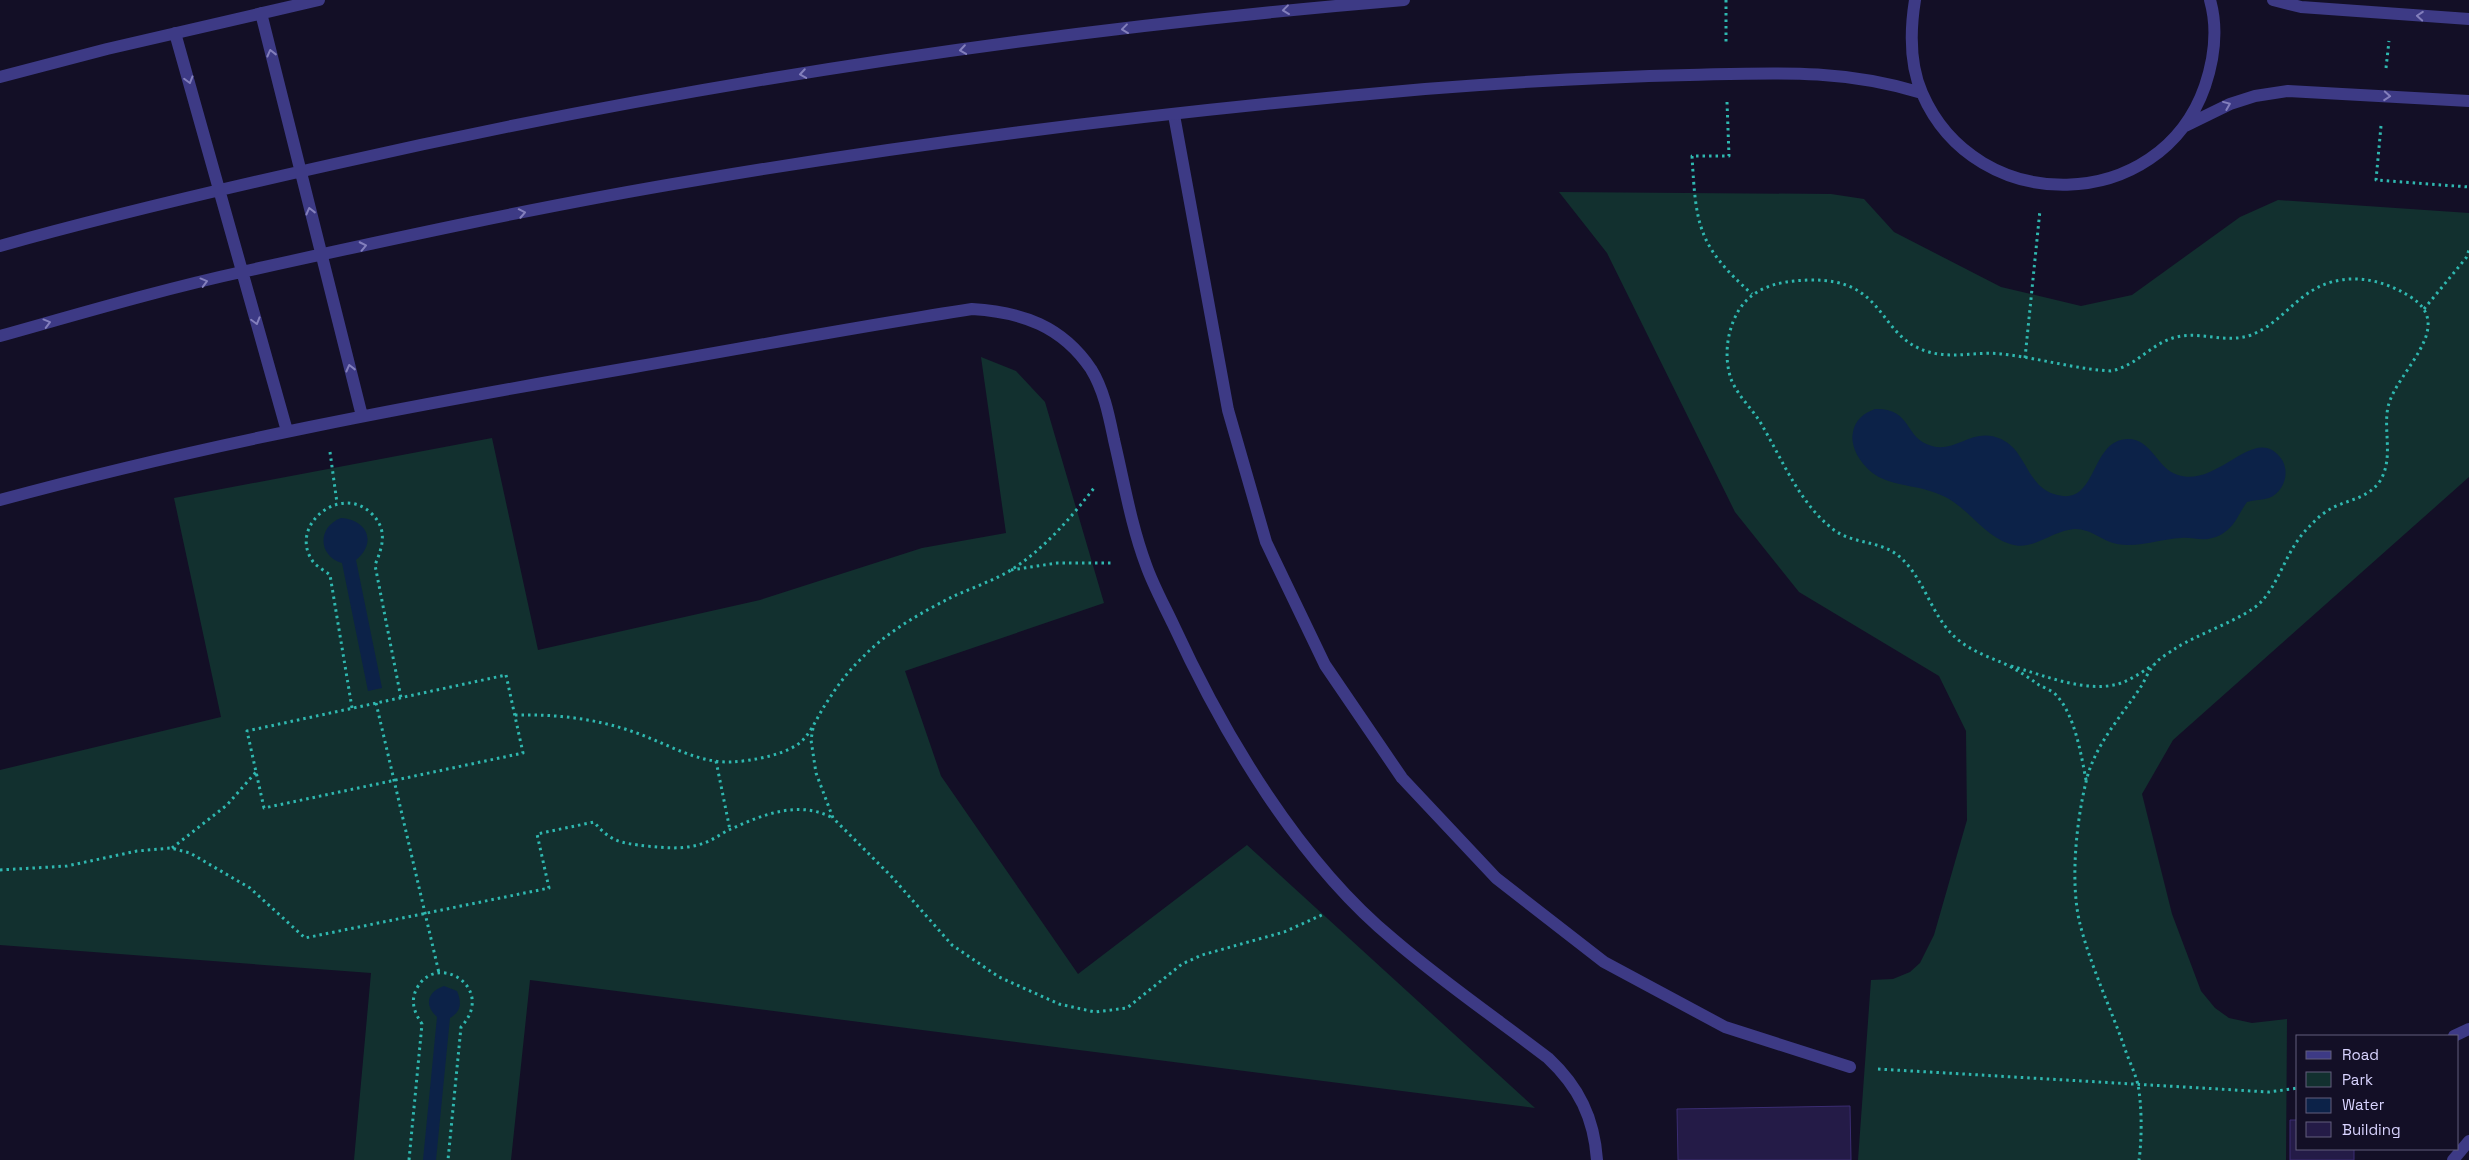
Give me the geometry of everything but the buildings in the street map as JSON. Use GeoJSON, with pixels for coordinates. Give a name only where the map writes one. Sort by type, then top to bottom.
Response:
{"type":"FeatureCollection","features":[{"type":"Feature","properties":{"kind":"street"},"geometry":{"type":"LineString","coordinates":[[0,77],[319,0]]}},
{"type":"Feature","properties":{"kind":"street"},"geometry":{"type":"LineString","coordinates":[[0,246],[300,171],[461,135],[659,97],[895,59],[1294,9],[1404,0]]}},
{"type":"Feature","properties":{"kind":"street"},"geometry":{"type":"LineString","coordinates":[[1914,0],[1910,31],[1913,62],[1922,93],[1937,120],[1958,145],[1983,164],[2012,178],[2042,185],[2074,185],[2106,180],[2135,168],[2161,150],[2183,127],[2200,100],[2210,70],[2215,39],[2210,0]]}},
{"type":"Feature","properties":{"kind":"street"},"geometry":{"type":"LineString","coordinates":[[2272,0],[2301,7],[2469,19]]}},
{"type":"Feature","properties":{"kind":"street"},"geometry":{"type":"LineString","coordinates":[[261,13],[362,416]]}},
{"type":"Feature","properties":{"kind":"street"},"geometry":{"type":"LineString","coordinates":[[176,33],[287,431]]}},
{"type":"Feature","properties":{"kind":"street"},"geometry":{"type":"LineString","coordinates":[[0,336],[242,272],[482,220],[696,180],[912,147],[1304,99],[1482,84],[1628,76],[1818,73],[1863,78],[1922,93]]}},
{"type":"Feature","properties":{"kind":"street"},"geometry":{"type":"LineString","coordinates":[[2183,127],[2230,104],[2255,96],[2288,91],[2469,101]]}},
{"type":"Feature","properties":{"kind":"street"},"geometry":{"type":"LineString","coordinates":[[1174,115],[1228,410],[1266,542],[1325,665],[1402,778],[1496,878],[1604,962],[1725,1028],[1850,1068]]}},
{"type":"Feature","properties":{"kind":"street"},"geometry":{"type":"LineString","coordinates":[[0,500],[199,450],[362,416],[944,313],[972,309],[991,310],[1028,318],[1053,331],[1074,349],[1091,370],[1103,394],[1131,517],[1146,566],[1194,670],[1236,743],[1277,807],[1316,861],[1352,901],[1393,940],[1548,1058],[1566,1074],[1580,1094],[1590,1115],[1596,1138],[1597,1160]]}},
{"type":"Feature","properties":{"kind":"street"},"geometry":{"type":"LineString","coordinates":[[2456,1035],[2469,1028]]}},
{"type":"Feature","properties":{"kind":"street"},"geometry":{"type":"LineString","coordinates":[[2453,1160],[2469,1141]]}},
{"type":"Feature","properties":{"kind":"path"},"geometry":{"type":"LineString","coordinates":[[1726,0],[1729,156],[1692,156],[1695,208],[1702,232],[1712,251],[1726,270],[1752,294]]}},
{"type":"Feature","properties":{"kind":"path"},"geometry":{"type":"LineString","coordinates":[[2025,358],[2042,185]]}},
{"type":"Feature","properties":{"kind":"path"},"geometry":{"type":"LineString","coordinates":[[2424,309],[2466,258],[2469,250]]}},
{"type":"Feature","properties":{"kind":"path"},"geometry":{"type":"LineString","coordinates":[[2006,664],[2060,680],[2101,686],[2118,684],[2153,665],[2195,637],[2254,608],[2269,591],[2285,558],[2311,524],[2333,508],[2363,497],[2380,480],[2387,459],[2388,405],[2393,393],[2428,334],[2428,320],[2424,309],[2414,299],[2399,290],[2370,280],[2351,279],[2321,286],[2304,294],[2267,326],[2254,334],[2226,340],[2185,335],[2174,337],[2160,344],[2124,369],[2111,371],[2002,354],[1948,355],[1930,352],[1912,345],[1901,336],[1867,296],[1852,286],[1839,283],[1812,280],[1783,282],[1765,286],[1752,294],[1741,306],[1728,336],[1727,350],[1731,378],[1739,395],[1763,425],[1793,481],[1814,509],[1832,528],[1843,536],[1852,540],[1874,544],[1898,556],[1918,579],[1943,625],[1951,635],[1964,645],[2006,664],[2057,696],[2076,730],[2086,780]]}},
{"type":"Feature","properties":{"kind":"path"},"geometry":{"type":"LineString","coordinates":[[327,423],[336,503]]}},
{"type":"Feature","properties":{"kind":"path"},"geometry":{"type":"LineString","coordinates":[[515,715],[544,714],[601,723],[640,734],[698,758],[716,761],[749,760],[784,751],[798,745],[814,727],[837,687],[876,644],[950,598],[1010,570],[1040,548],[1075,513],[1118,457]]}},
{"type":"Feature","properties":{"kind":"path"},"geometry":{"type":"LineString","coordinates":[[352,708],[330,575],[314,562],[308,548],[307,534],[312,520],[323,509],[336,503],[351,502],[365,507],[376,517],[383,531],[384,546],[375,565],[401,698]]}},
{"type":"Feature","properties":{"kind":"path"},"geometry":{"type":"LineString","coordinates":[[1010,570],[1057,562],[1104,562],[1146,566]]}},
{"type":"Feature","properties":{"kind":"path"},"geometry":{"type":"LineString","coordinates":[[2139,1160],[2141,1146],[2138,1086],[2080,925],[2073,885],[2086,780],[2110,728],[2141,687],[2153,665]]}},
{"type":"Feature","properties":{"kind":"path"},"geometry":{"type":"LineString","coordinates":[[506,675],[523,753],[264,808],[247,731],[376,703],[506,675]]}},
{"type":"Feature","properties":{"kind":"path"},"geometry":{"type":"LineString","coordinates":[[376,703],[439,973]]}},
{"type":"Feature","properties":{"kind":"path"},"geometry":{"type":"LineString","coordinates":[[814,727],[812,746],[816,773],[834,818],[891,876],[958,950],[999,977],[1059,1004],[1095,1012],[1127,1008],[1182,964],[1202,955],[1284,932],[1352,901]]}},
{"type":"Feature","properties":{"kind":"path"},"geometry":{"type":"LineString","coordinates":[[716,761],[730,830]]}},
{"type":"Feature","properties":{"kind":"path"},"geometry":{"type":"LineString","coordinates":[[171,848],[221,810],[256,772]]}},
{"type":"Feature","properties":{"kind":"path"},"geometry":{"type":"LineString","coordinates":[[0,870],[67,866],[137,851],[171,848],[190,853],[250,888],[305,938],[549,888],[537,834],[594,822],[607,837],[618,841],[668,849],[686,848],[705,843],[756,818],[789,810],[814,810],[834,818]]}},
{"type":"Feature","properties":{"kind":"path"},"geometry":{"type":"LineString","coordinates":[[409,1160],[422,1024],[414,1010],[414,993],[424,980],[439,973],[450,974],[460,978],[468,987],[472,997],[473,1008],[468,1019],[461,1027],[448,1160]]}},
{"type":"Feature","properties":{"kind":"path"},"geometry":{"type":"LineString","coordinates":[[1850,1068],[2138,1086],[2269,1092],[2296,1088]]}},
{"type":"Feature","properties":{"kind":"green space"},"geometry":{"type":"Polygon","coordinates":[[[1559,192],[1831,194],[1864,199],[1894,232],[2001,287],[2081,306],[2132,295],[2240,217],[2278,200],[2469,213],[2469,477],[2173,740],[2142,794],[2172,914],[2201,991],[2215,1008],[2229,1018],[2252,1023],[2287,1019],[2286,1160],[1858,1160],[1871,980],[1893,979],[1910,972],[1920,963],[1934,935],[1967,820],[1966,731],[1939,676],[1799,592],[1735,512],[1607,253],[1559,192]]]}},
{"type":"Feature","properties":{"kind":"green space"},"geometry":{"type":"Polygon","coordinates":[[[981,357],[1016,371],[1045,402],[1104,603],[905,671],[941,776],[1078,974],[1247,845],[1535,1108],[530,980],[511,1160],[354,1160],[371,973],[0,945],[0,770],[221,717],[174,498],[492,438],[538,650],[760,600],[922,548],[1006,533],[981,357]]]}},
{"type":"Feature","properties":{"kind":"water"},"geometry":{"type":"Polygon","coordinates":[[[1875,409],[1896,413],[1916,437],[1932,446],[1949,446],[1973,437],[1982,436],[2001,439],[2010,444],[2016,451],[2038,483],[2045,490],[2054,494],[2068,496],[2079,492],[2087,483],[2106,450],[2115,442],[2128,439],[2136,440],[2143,444],[2165,467],[2178,475],[2193,477],[2207,473],[2247,452],[2259,448],[2270,449],[2280,457],[2286,474],[2282,486],[2275,495],[2247,502],[2229,529],[2221,535],[2210,539],[2181,538],[2125,545],[2117,544],[2087,531],[2075,529],[2058,533],[2035,543],[2018,546],[1993,535],[1957,504],[1940,494],[1889,481],[1869,470],[1856,452],[1852,439],[1856,424],[1861,417],[1875,409]]]}},
{"type":"Feature","properties":{"kind":"water"},"geometry":{"type":"Polygon","coordinates":[[[341,518],[358,523],[367,533],[366,547],[356,560],[382,688],[368,691],[342,563],[328,554],[325,548],[324,534],[333,522],[341,518]]]}},
{"type":"Feature","properties":{"kind":"water"},"geometry":{"type":"Polygon","coordinates":[[[444,986],[457,991],[460,1007],[454,1016],[450,1018],[436,1160],[423,1160],[437,1017],[430,1008],[429,999],[434,992],[444,986]]]}}]}
